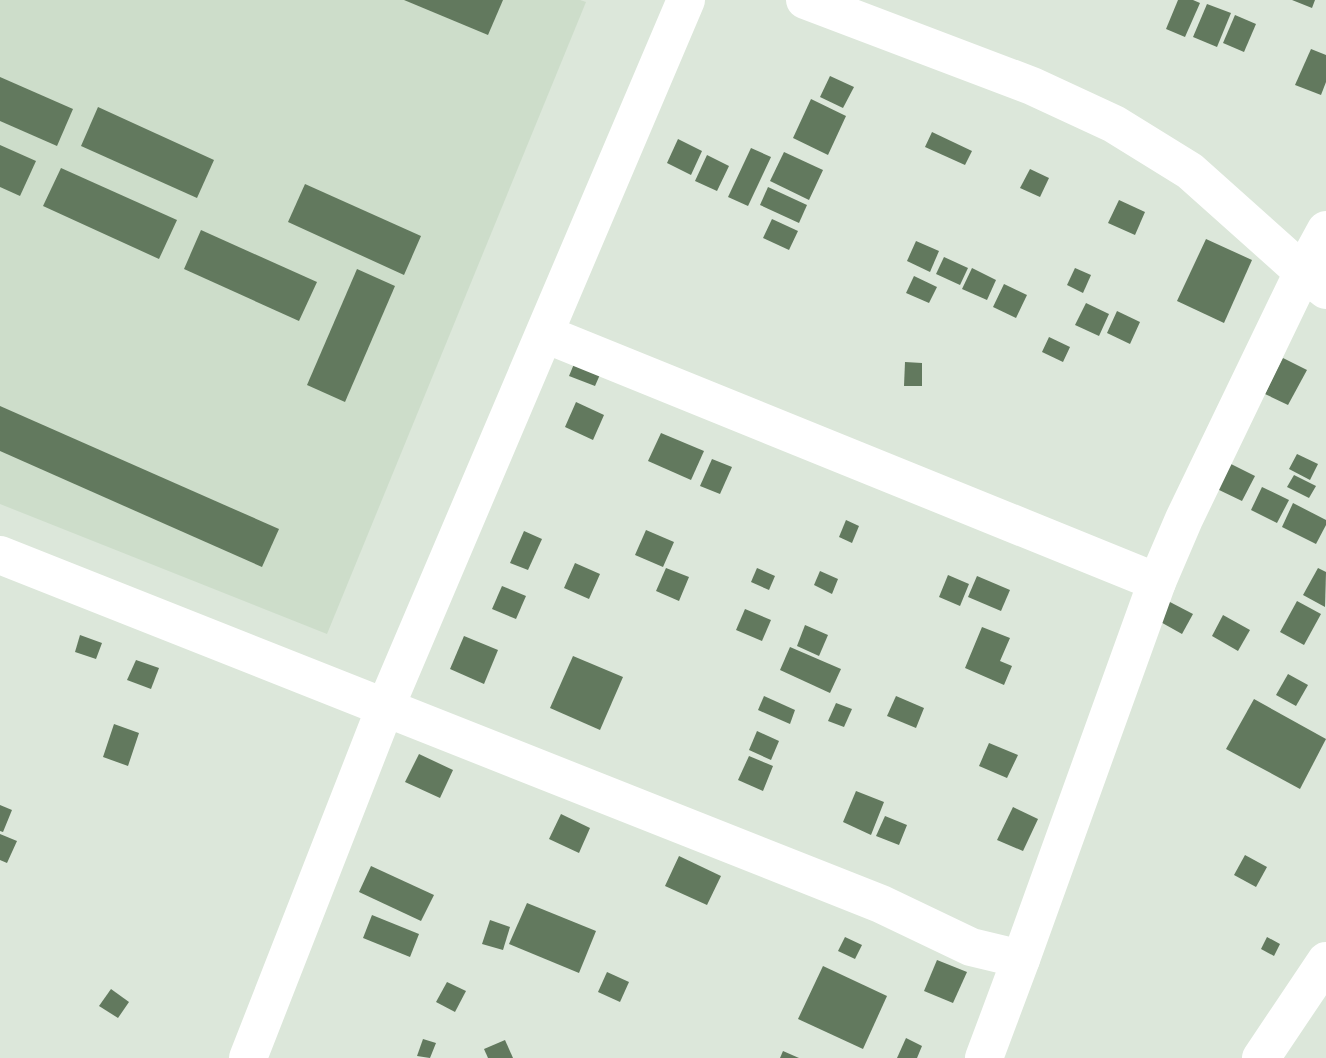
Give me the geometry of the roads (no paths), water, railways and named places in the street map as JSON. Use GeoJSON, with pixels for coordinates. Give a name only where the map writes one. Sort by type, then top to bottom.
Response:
{"type":"FeatureCollection","features":[{"type":"Feature","properties":{"kind":"street"},"geometry":{"type":"LineString","coordinates":[[248,1058],[385,709],[686,0]]}},
{"type":"Feature","properties":{"kind":"street"},"geometry":{"type":"LineString","coordinates":[[805,0],[1032,86],[1114,124],[1191,171],[1314,281]]}},
{"type":"Feature","properties":{"kind":"street"},"geometry":{"type":"LineString","coordinates":[[984,1058],[1157,582],[1184,519],[1314,281],[1326,230]]}},
{"type":"Feature","properties":{"kind":"street"},"geometry":{"type":"LineString","coordinates":[[544,334],[1157,582]]}},
{"type":"Feature","properties":{"kind":"street"},"geometry":{"type":"LineString","coordinates":[[0,555],[881,904],[971,947],[1021,959]]}},
{"type":"Feature","properties":{"kind":"street"},"geometry":{"type":"LineString","coordinates":[[1261,1058],[1326,961]]}}]}
